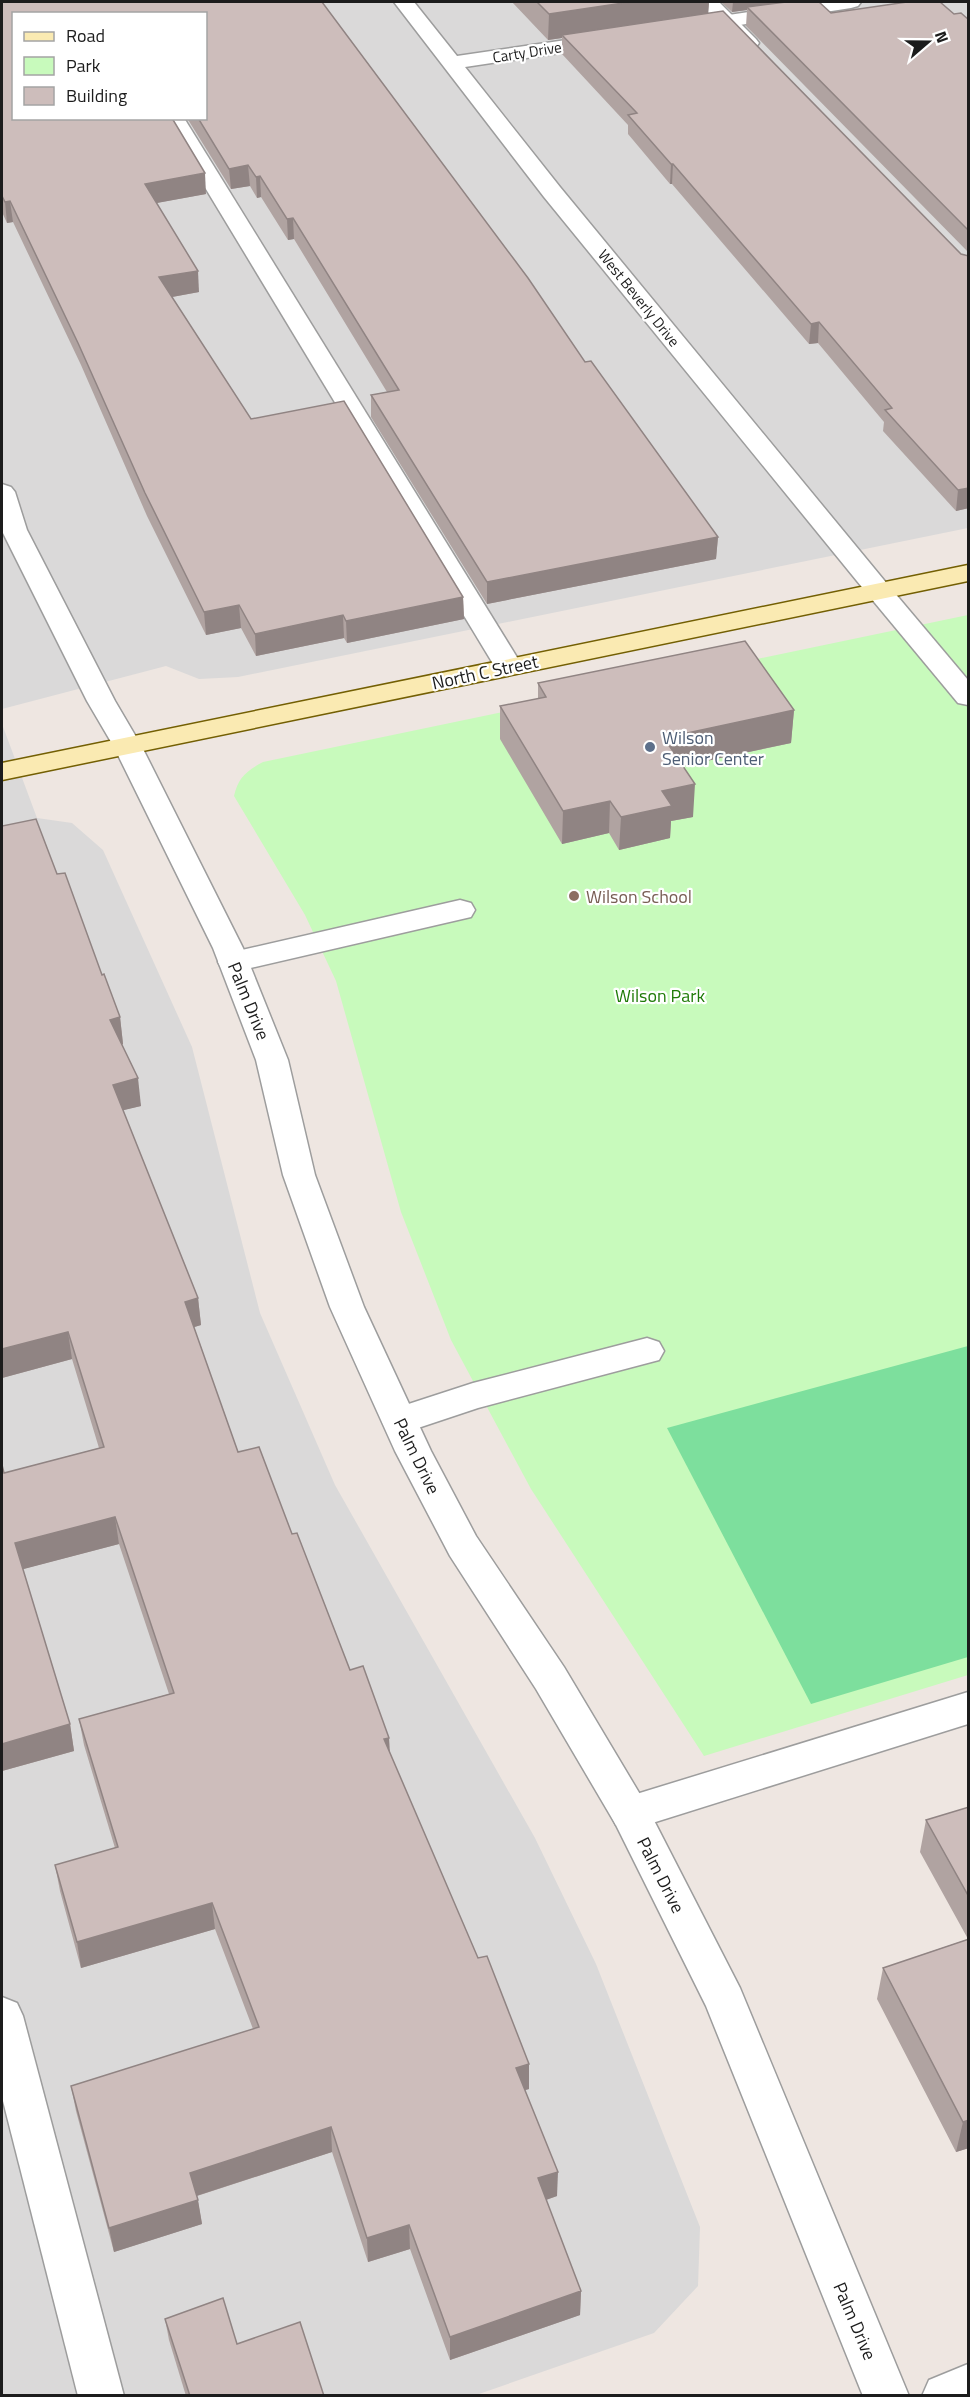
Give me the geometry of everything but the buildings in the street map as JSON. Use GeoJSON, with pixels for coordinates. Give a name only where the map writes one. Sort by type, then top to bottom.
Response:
{"type":"FeatureCollection","features":[{"type":"Feature","properties":{"kind":"street","name":"West Beverly Drive"},"geometry":{"type":"LineString","coordinates":[[404,2],[552,192],[879,591],[969,697]]}},
{"type":"Feature","properties":{"kind":"street"},"geometry":{"type":"LineString","coordinates":[[708,2],[760,55]]}},
{"type":"Feature","properties":{"kind":"street"},"geometry":{"type":"LineString","coordinates":[[670,30],[851,2]]}},
{"type":"Feature","properties":{"kind":"street","name":"Carty Drive"},"geometry":{"type":"LineString","coordinates":[[452,63],[624,37]]}},
{"type":"Feature","properties":{"kind":"street"},"geometry":{"type":"LineString","coordinates":[[174,120],[509,667]]}},
{"type":"Feature","properties":{"kind":"street","name":"Palm Drive"},"geometry":{"type":"LineString","coordinates":[[2,492],[14,530],[101,701],[128,747],[233,962],[272,1060],[299,1175],[347,1307],[400,1421],[463,1546],[550,1678],[630,1813],[725,2001],[886,2396]]}},
{"type":"Feature","properties":{"kind":"street","name":"North C Street"},"geometry":{"type":"LineString","coordinates":[[2,772],[969,573]]}},
{"type":"Feature","properties":{"kind":"street"},"geometry":{"type":"LineString","coordinates":[[233,962],[460,910]]}},
{"type":"Feature","properties":{"kind":"street"},"geometry":{"type":"LineString","coordinates":[[400,1421],[472,1396],[647,1351]]}},
{"type":"Feature","properties":{"kind":"street"},"geometry":{"type":"LineString","coordinates":[[630,1813],[820,1752],[969,1708]]}},
{"type":"Feature","properties":{"kind":"street"},"geometry":{"type":"LineString","coordinates":[[2,2016],[101,2396]]}},
{"type":"Feature","properties":{"kind":"street"},"geometry":{"type":"LineString","coordinates":[[945,2396],[969,2387]]}},
{"type":"Feature","properties":{"kind":"shaded area"},"geometry":{"type":"Polygon","coordinates":[[[2,2],[968,2],[968,528],[238,677],[199,679],[166,666],[2,709],[2,2]]]}},
{"type":"Feature","properties":{"kind":"shaded area"},"geometry":{"type":"Polygon","coordinates":[[[2,724],[37,818],[72,823],[103,850],[192,1047],[260,1313],[335,1485],[535,1838],[596,1964],[700,2227],[698,2286],[654,2333],[476,2395],[2,2395],[2,724]]]}},
{"type":"Feature","properties":{"kind":"green space","name":"Wilson Park"},"geometry":{"type":"Polygon","coordinates":[[[968,615],[968,1675],[704,1756],[531,1489],[451,1340],[401,1212],[336,981],[305,915],[234,796],[244,776],[263,762],[968,615]]]}},
{"type":"Feature","properties":{"kind":"green space"},"geometry":{"type":"Polygon","coordinates":[[[968,1346],[968,1657],[811,1704],[667,1428],[968,1346]]]}},
{"type":"Feature","properties":{"kind":"place","name":"Wilson Senior Center"},"geometry":{"type":"Point","coordinates":[650,747]}},
{"type":"Feature","properties":{"kind":"place","name":"Wilson School"},"geometry":{"type":"Point","coordinates":[574,896]}}]}
